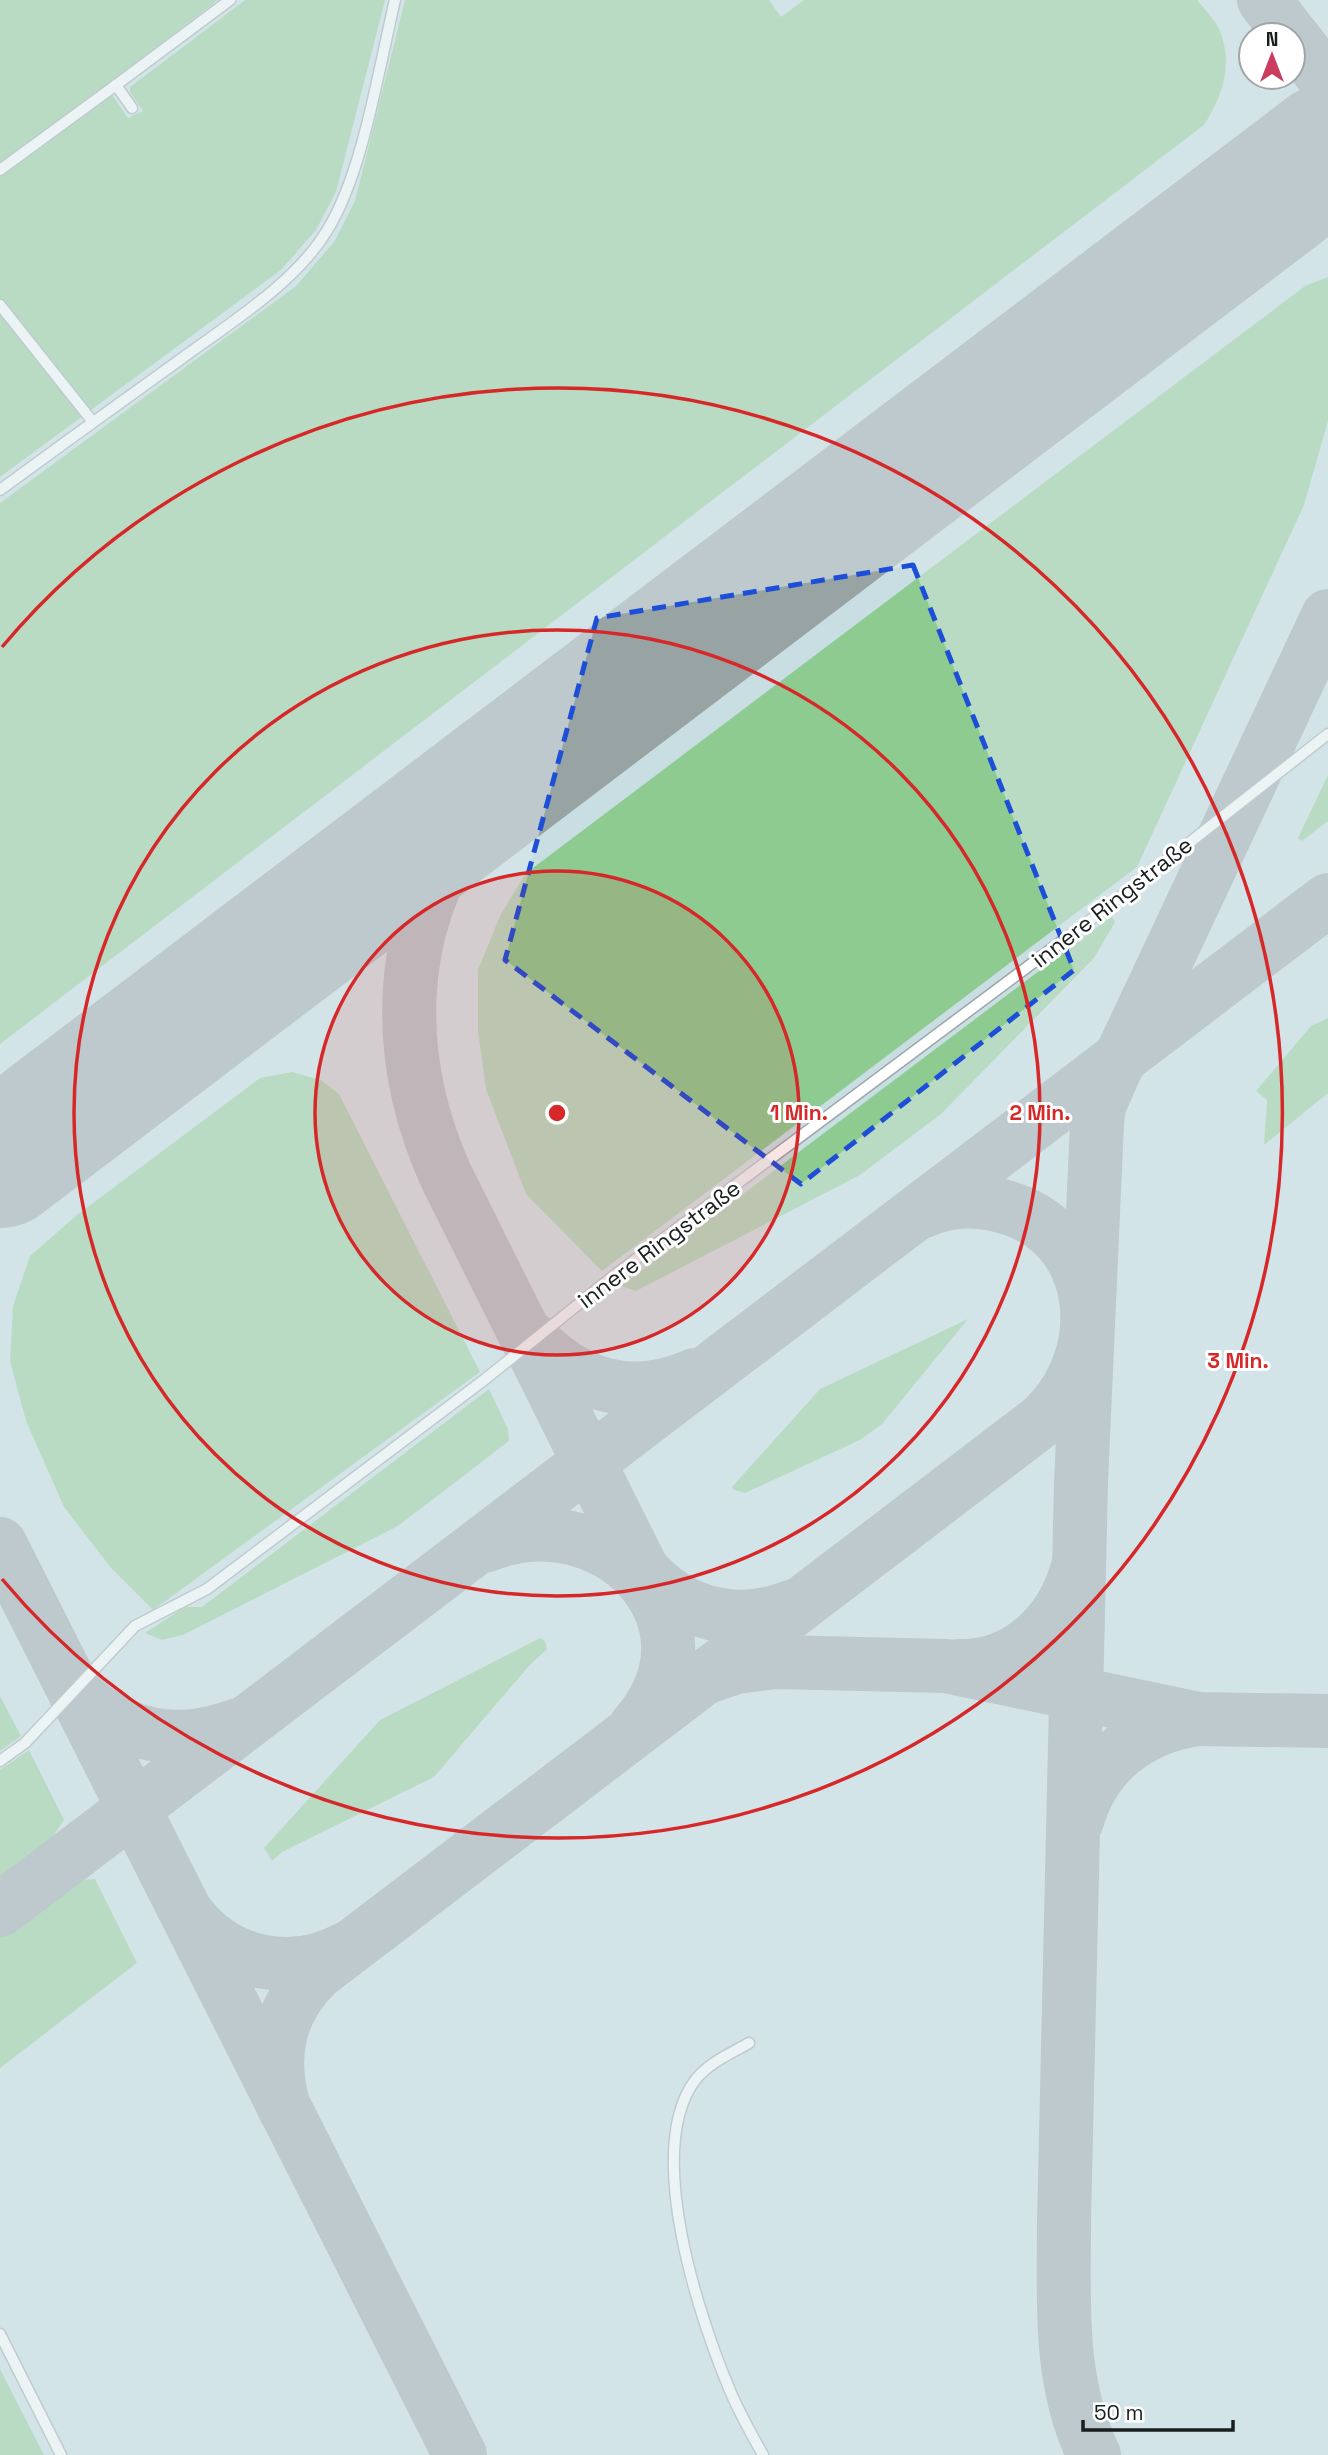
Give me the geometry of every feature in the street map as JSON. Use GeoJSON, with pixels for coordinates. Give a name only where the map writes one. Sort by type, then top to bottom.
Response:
{"type":"FeatureCollection","features":[{"type":"Feature","properties":{"kind":"lane"},"geometry":{"type":"LineString","coordinates":[[0,170],[230,0]]}},
{"type":"Feature","properties":{"kind":"lane"},"geometry":{"type":"LineString","coordinates":[[0,490],[244,313],[288,276],[327,231],[345,196],[395,0]]}},
{"type":"Feature","properties":{"kind":"lane"},"geometry":{"type":"LineString","coordinates":[[116,85],[132,108]]}},
{"type":"Feature","properties":{"kind":"lane"},"geometry":{"type":"LineString","coordinates":[[0,305],[93,422]]}},
{"type":"Feature","properties":{"kind":"lane","name":"innere Ringstraße"},"geometry":{"type":"LineString","coordinates":[[0,1761],[25,1743],[135,1626],[218,1580],[484,1380],[616,1274],[1097,915],[1328,734]]}},
{"type":"Feature","properties":{"kind":"lane"},"geometry":{"type":"LineString","coordinates":[[749,2043],[711,2064],[695,2080],[678,2122],[674,2145],[674,2171],[693,2287],[731,2394],[763,2455]]}},
{"type":"Feature","properties":{"kind":"lane"},"geometry":{"type":"LineString","coordinates":[[0,2334],[61,2455]]}},
{"type":"Feature","properties":{"kind":"highlighted area"},"geometry":{"type":"Polygon","coordinates":[[[913,565],[1074,970],[801,1184],[505,960],[597,618],[913,565]]]}},
{"type":"Feature","properties":{"kind":"shaded area"},"geometry":{"type":"Polygon","coordinates":[[[0,0],[1328,0],[1328,2455],[0,2455],[0,0]]]}},
{"type":"Feature","properties":{"kind":"green space"},"geometry":{"type":"Polygon","coordinates":[[[0,0],[218,0],[106,86],[128,118],[143,111],[130,92],[130,87],[245,0],[385,0],[336,192],[316,230],[281,270],[0,477],[0,0]]]}},
{"type":"Feature","properties":{"kind":"green space"},"geometry":{"type":"Polygon","coordinates":[[[405,0],[769,0],[781,17],[804,0],[1197,0],[1220,31],[1226,68],[1221,91],[1204,125],[0,1044],[0,503],[296,286],[334,242],[355,201],[405,0]]]}},
{"type":"Feature","properties":{"kind":"green space"},"geometry":{"type":"Polygon","coordinates":[[[1328,277],[1328,421],[1304,505],[1137,867],[602,1271],[526,1194],[486,1089],[478,1031],[478,970],[500,916],[525,874],[1305,286],[1328,277]]]}},
{"type":"Feature","properties":{"kind":"green space"},"geometry":{"type":"Polygon","coordinates":[[[1328,775],[1328,821],[1302,841],[1298,838],[1328,775]]]}},
{"type":"Feature","properties":{"kind":"green space"},"geometry":{"type":"Polygon","coordinates":[[[1112,916],[1115,922],[1094,958],[941,1114],[860,1175],[636,1291],[621,1286],[1112,916]]]}},
{"type":"Feature","properties":{"kind":"green space"},"geometry":{"type":"Polygon","coordinates":[[[1328,1018],[1328,1093],[1264,1145],[1267,1100],[1256,1091],[1311,1026],[1328,1018]]]}},
{"type":"Feature","properties":{"kind":"green space"},"geometry":{"type":"Polygon","coordinates":[[[292,1072],[321,1080],[339,1094],[480,1372],[153,1610],[112,1569],[64,1507],[26,1421],[10,1361],[13,1306],[30,1256],[77,1215],[260,1078],[292,1072]]]}},
{"type":"Feature","properties":{"kind":"green space"},"geometry":{"type":"Polygon","coordinates":[[[968,1319],[882,1424],[860,1440],[745,1493],[734,1490],[732,1487],[820,1389],[968,1319]]]}},
{"type":"Feature","properties":{"kind":"green space"},"geometry":{"type":"Polygon","coordinates":[[[489,1389],[508,1429],[509,1441],[398,1526],[183,1635],[162,1640],[145,1633],[185,1607],[202,1607],[489,1389]]]}},
{"type":"Feature","properties":{"kind":"green space"},"geometry":{"type":"Polygon","coordinates":[[[540,1638],[545,1641],[547,1649],[528,1667],[434,1777],[282,1852],[272,1861],[264,1848],[380,1720],[540,1638]]]}},
{"type":"Feature","properties":{"kind":"green space"},"geometry":{"type":"Polygon","coordinates":[[[0,1696],[21,1736],[0,1751],[0,1696]]]}},
{"type":"Feature","properties":{"kind":"green space"},"geometry":{"type":"Polygon","coordinates":[[[29,1750],[64,1820],[45,1848],[0,1885],[0,1770],[29,1750]]]}},
{"type":"Feature","properties":{"kind":"green space"},"geometry":{"type":"Polygon","coordinates":[[[95,1879],[137,1963],[0,2068],[0,1934],[64,1886],[76,1880],[95,1879]]]}},
{"type":"Feature","properties":{"kind":"green space"},"geometry":{"type":"Polygon","coordinates":[[[0,2369],[44,2455],[0,2455],[0,2369]]]}},
{"type":"Feature","properties":{"kind":"taxiway"},"geometry":{"type":"LineString","coordinates":[[1264,0],[1280,21]]}},
{"type":"Feature","properties":{"kind":"taxiway"},"geometry":{"type":"LineString","coordinates":[[1307,55],[1328,83]]}},
{"type":"Feature","properties":{"kind":"taxiway"},"geometry":{"type":"LineString","coordinates":[[1094,2455],[1082,2428],[1069,2370],[1064,2311],[1064,2222],[1081,1483],[1099,1106],[1328,616]]}},
{"type":"Feature","properties":{"kind":"taxiway"},"geometry":{"type":"LineString","coordinates":[[555,740],[489,803],[469,827],[444,867],[426,909],[414,953],[410,998],[411,1043],[417,1088],[429,1133],[446,1176],[655,1595]]}},
{"type":"Feature","properties":{"kind":"taxiway"},"geometry":{"type":"LineString","coordinates":[[0,1910],[1328,900]]}},
{"type":"Feature","properties":{"kind":"taxiway"},"geometry":{"type":"LineString","coordinates":[[0,1164],[31,1137]]}},
{"type":"Feature","properties":{"kind":"taxiway"},"geometry":{"type":"LineString","coordinates":[[284,2108],[277,2070],[280,2035],[294,2002],[318,1972],[1040,1422],[1064,1394],[1080,1363],[1087,1329],[1086,1296],[1076,1265],[1057,1238],[1029,1217],[993,1204],[955,1202],[919,1213]]}},
{"type":"Feature","properties":{"kind":"taxiway"},"geometry":{"type":"LineString","coordinates":[[530,1337],[566,1368],[606,1385],[649,1388],[695,1375]]}},
{"type":"Feature","properties":{"kind":"taxiway"},"geometry":{"type":"LineString","coordinates":[[485,1546],[529,1535],[571,1538],[609,1553],[639,1577],[660,1609],[668,1646],[661,1685],[636,1726]]}},
{"type":"Feature","properties":{"kind":"taxiway"},"geometry":{"type":"LineString","coordinates":[[0,1544],[460,2455]]}},
{"type":"Feature","properties":{"kind":"taxiway"},"geometry":{"type":"LineString","coordinates":[[642,1569],[675,1598],[712,1613],[752,1616],[794,1606]]}},
{"type":"Feature","properties":{"kind":"taxiway"},"geometry":{"type":"LineString","coordinates":[[958,1666],[979,1665],[999,1659],[1018,1651],[1034,1639],[1060,1608],[1077,1570]]}},
{"type":"Feature","properties":{"kind":"taxiway"},"geometry":{"type":"LineString","coordinates":[[713,1675],[736,1667],[776,1662],[946,1666],[1198,1719],[1328,1721]]}},
{"type":"Feature","properties":{"kind":"taxiway"},"geometry":{"type":"LineString","coordinates":[[76,1693],[112,1720],[152,1734],[194,1736],[238,1725]]}},
{"type":"Feature","properties":{"kind":"taxiway"},"geometry":{"type":"LineString","coordinates":[[1077,1821],[1094,1781],[1122,1751],[1157,1730],[1198,1719]]}},
{"type":"Feature","properties":{"kind":"taxiway"},"geometry":{"type":"LineString","coordinates":[[190,1917],[205,1933],[223,1946],[262,1962],[304,1963],[345,1949]]}},
{"type":"Feature","properties":{"kind":"runway"},"geometry":{"type":"LineString","coordinates":[[0,1160],[1328,152]]}}]}
